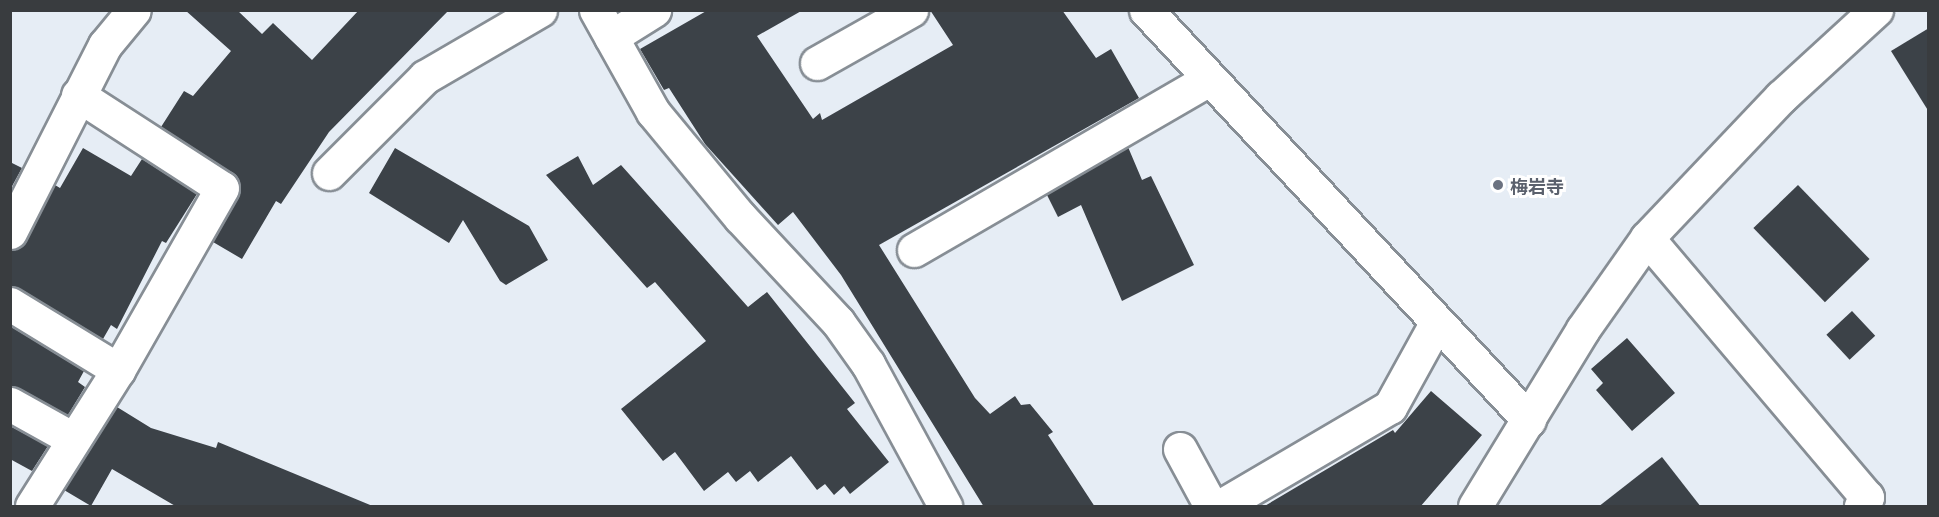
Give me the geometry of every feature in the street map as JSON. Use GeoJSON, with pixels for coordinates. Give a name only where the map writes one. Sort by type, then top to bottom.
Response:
{"type":"FeatureCollection","features":[{"type":"Feature","properties":{"kind":"street"},"geometry":{"type":"LineString","coordinates":[[10,232],[105,45],[134,10]]}},
{"type":"Feature","properties":{"kind":"street"},"geometry":{"type":"LineString","coordinates":[[329,173],[425,77],[540,10]]}},
{"type":"Feature","properties":{"kind":"street"},"geometry":{"type":"LineString","coordinates":[[654,10],[603,24],[653,112],[740,217],[838,322],[868,364],[945,507]]}},
{"type":"Feature","properties":{"kind":"street"},"geometry":{"type":"LineString","coordinates":[[817,63],[911,10]]}},
{"type":"Feature","properties":{"kind":"street"},"geometry":{"type":"LineString","coordinates":[[1146,10],[1528,420]]}},
{"type":"Feature","properties":{"kind":"street"},"geometry":{"type":"LineString","coordinates":[[1475,507],[1583,329],[1647,238],[1781,97],[1876,10]]}},
{"type":"Feature","properties":{"kind":"street"},"geometry":{"type":"LineString","coordinates":[[914,250],[1209,79]]}},
{"type":"Feature","properties":{"kind":"street"},"geometry":{"type":"LineString","coordinates":[[33,507],[73,439],[118,370],[222,188],[78,96]]}},
{"type":"Feature","properties":{"kind":"street"},"geometry":{"type":"LineString","coordinates":[[1647,238],[1867,497],[1861,507]]}},
{"type":"Feature","properties":{"kind":"street"},"geometry":{"type":"LineString","coordinates":[[10,304],[118,370]]}},
{"type":"Feature","properties":{"kind":"street"},"geometry":{"type":"LineString","coordinates":[[1221,507],[1390,407],[1437,322]]}},
{"type":"Feature","properties":{"kind":"street"},"geometry":{"type":"LineString","coordinates":[[10,404],[73,439]]}},
{"type":"Feature","properties":{"kind":"street"},"geometry":{"type":"LineString","coordinates":[[1180,449],[1211,507]]}},
{"type":"Feature","properties":{"kind":"building"},"geometry":{"type":"Polygon","coordinates":[[[185,10],[237,10],[262,34],[273,23],[312,60],[359,10],[449,10],[329,132],[281,204],[276,201],[242,259],[213,242],[238,197],[238,179],[161,127],[184,91],[193,96],[231,51],[185,10]]]}},
{"type":"Feature","properties":{"kind":"building"},"geometry":{"type":"Polygon","coordinates":[[[708,10],[803,10],[757,36],[813,119],[820,113],[822,120],[953,45],[930,10],[1062,10],[1096,58],[1111,49],[1139,98],[879,245],[975,398],[990,414],[1015,396],[1021,405],[1030,404],[1053,432],[1048,435],[1095,507],[984,507],[841,275],[793,212],[778,225],[705,144],[669,88],[664,90],[640,49],[708,10]]]}},
{"type":"Feature","properties":{"kind":"building"},"geometry":{"type":"Polygon","coordinates":[[[1929,28],[1929,112],[1891,51],[1929,28]]]}},
{"type":"Feature","properties":{"kind":"building"},"geometry":{"type":"Polygon","coordinates":[[[1128,147],[1142,180],[1151,176],[1194,265],[1122,301],[1081,205],[1058,217],[1047,195],[1128,147]]]}},
{"type":"Feature","properties":{"kind":"building"},"geometry":{"type":"Polygon","coordinates":[[[83,148],[131,176],[142,159],[197,194],[166,243],[162,241],[117,329],[111,325],[103,339],[10,285],[10,251],[26,241],[55,185],[60,188],[83,148]]]}},
{"type":"Feature","properties":{"kind":"building"},"geometry":{"type":"Polygon","coordinates":[[[395,148],[529,226],[548,260],[506,285],[500,281],[463,220],[449,243],[369,193],[395,148]]]}},
{"type":"Feature","properties":{"kind":"building"},"geometry":{"type":"Polygon","coordinates":[[[578,156],[593,185],[621,165],[748,307],[767,292],[855,403],[847,409],[889,462],[850,494],[844,486],[834,495],[825,484],[817,490],[791,456],[758,482],[750,471],[736,482],[728,472],[704,491],[675,452],[663,461],[621,409],[706,341],[655,282],[647,288],[546,175],[578,156]]]}},
{"type":"Feature","properties":{"kind":"building"},"geometry":{"type":"Polygon","coordinates":[[[10,162],[22,168],[10,190],[10,162]]]}},
{"type":"Feature","properties":{"kind":"building"},"geometry":{"type":"Polygon","coordinates":[[[1798,185],[1870,259],[1825,302],[1753,228],[1798,185]]]}},
{"type":"Feature","properties":{"kind":"building"},"geometry":{"type":"Polygon","coordinates":[[[1852,311],[1875,336],[1850,360],[1826,335],[1852,311]]]}},
{"type":"Feature","properties":{"kind":"building"},"geometry":{"type":"Polygon","coordinates":[[[10,326],[84,371],[78,382],[85,387],[68,415],[10,385],[10,326]]]}},
{"type":"Feature","properties":{"kind":"building"},"geometry":{"type":"Polygon","coordinates":[[[1627,338],[1675,393],[1632,431],[1596,390],[1603,383],[1591,369],[1627,338]]]}},
{"type":"Feature","properties":{"kind":"building"},"geometry":{"type":"Polygon","coordinates":[[[1431,391],[1482,435],[1420,507],[1263,507],[1393,430],[1395,433],[1431,391]]]}},
{"type":"Feature","properties":{"kind":"building"},"geometry":{"type":"Polygon","coordinates":[[[117,407],[151,428],[216,448],[218,442],[375,507],[177,507],[112,469],[91,506],[64,490],[117,407]]]}},
{"type":"Feature","properties":{"kind":"building"},"geometry":{"type":"Polygon","coordinates":[[[10,426],[48,446],[32,471],[10,459],[10,426]]]}},
{"type":"Feature","properties":{"kind":"building"},"geometry":{"type":"Polygon","coordinates":[[[1662,457],[1701,507],[1598,507],[1662,457]]]}},
{"type":"Feature","properties":{"kind":"place","name":"梅岩寺"},"geometry":{"type":"Point","coordinates":[1498,185]}}]}
